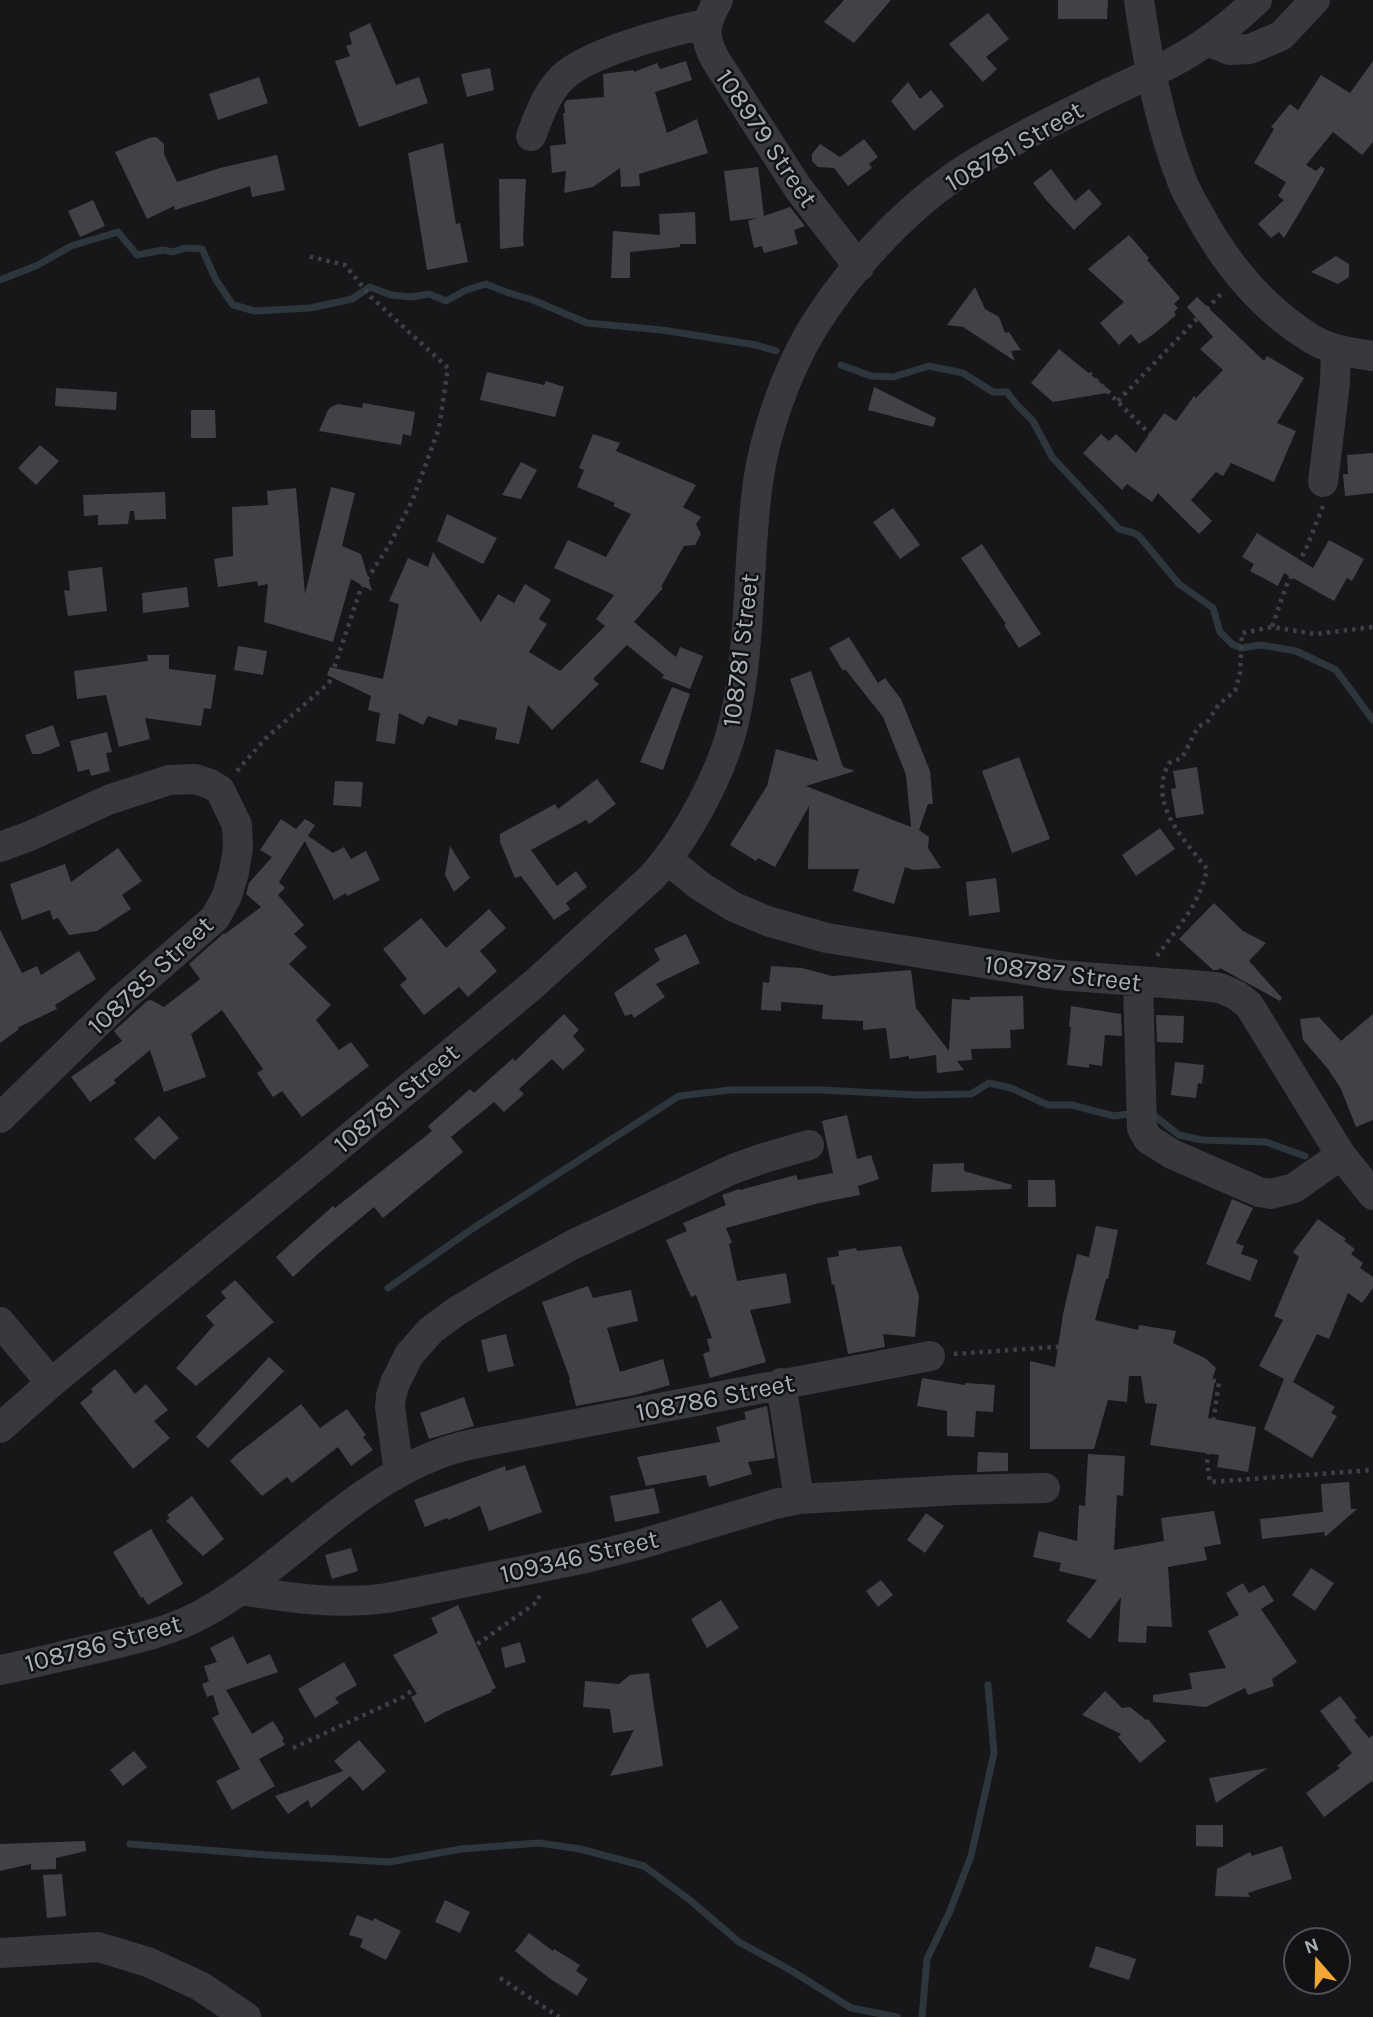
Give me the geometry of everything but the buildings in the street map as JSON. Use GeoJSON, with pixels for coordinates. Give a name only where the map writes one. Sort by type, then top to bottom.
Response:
{"type":"FeatureCollection","features":[{"type":"Feature","properties":{"kind":"street"},"geometry":{"type":"LineString","coordinates":[[1139,0],[1150,74],[1165,131],[1183,184],[1209,232],[1239,276],[1267,306],[1313,340],[1336,349],[1373,356]]}},
{"type":"Feature","properties":{"kind":"street","name":"108781 Street"},"geometry":{"type":"LineString","coordinates":[[0,1428],[51,1382],[534,984],[668,860],[696,814],[725,752],[734,723],[741,684],[758,480],[777,407],[793,366],[830,300],[880,239],[953,178],[982,159],[1187,55],[1236,20],[1257,0]]}},
{"type":"Feature","properties":{"kind":"street"},"geometry":{"type":"LineString","coordinates":[[1207,41],[1230,50],[1250,50],[1281,36],[1315,0]]}},
{"type":"Feature","properties":{"kind":"street"},"geometry":{"type":"LineString","coordinates":[[531,135],[552,89],[567,72],[589,60],[654,37],[712,12]]}},
{"type":"Feature","properties":{"kind":"street","name":"108979 Street"},"geometry":{"type":"LineString","coordinates":[[712,12],[708,46],[715,59],[798,188],[859,267]]}},
{"type":"Feature","properties":{"kind":"street"},"geometry":{"type":"LineString","coordinates":[[1323,482],[1335,383],[1336,349]]}},
{"type":"Feature","properties":{"kind":"street"},"geometry":{"type":"LineString","coordinates":[[0,847],[108,800],[169,780],[195,779],[220,790]]}},
{"type":"Feature","properties":{"kind":"street","name":"108785 Street"},"geometry":{"type":"LineString","coordinates":[[0,1118],[122,999],[215,918],[227,896],[237,848],[237,825],[220,790]]}},
{"type":"Feature","properties":{"kind":"street","name":"108787 Street"},"geometry":{"type":"LineString","coordinates":[[668,860],[700,886],[734,907],[767,921],[827,938],[1058,975],[1189,984],[1220,988],[1236,995],[1249,1005],[1355,1160],[1373,1195]]}},
{"type":"Feature","properties":{"kind":"street"},"geometry":{"type":"LineString","coordinates":[[1138,982],[1140,1097],[1142,1128],[1148,1139],[1172,1154],[1259,1192],[1272,1194],[1294,1188],[1355,1160]]}},
{"type":"Feature","properties":{"kind":"street"},"geometry":{"type":"LineString","coordinates":[[399,1473],[390,1407],[391,1396],[394,1383],[409,1355],[431,1330],[500,1285],[572,1245],[733,1169],[809,1145]]}},
{"type":"Feature","properties":{"kind":"street"},"geometry":{"type":"LineString","coordinates":[[0,1322],[51,1382]]}},
{"type":"Feature","properties":{"kind":"street","name":"108786 Street"},"geometry":{"type":"LineString","coordinates":[[0,1670],[138,1639],[202,1614],[240,1590],[351,1504],[399,1473],[436,1455],[469,1445],[930,1356]]}},
{"type":"Feature","properties":{"kind":"street"},"geometry":{"type":"LineString","coordinates":[[781,1383],[799,1499]]}},
{"type":"Feature","properties":{"kind":"street","name":"109346 Street"},"geometry":{"type":"LineString","coordinates":[[240,1590],[291,1598],[361,1602],[586,1558],[799,1499],[1045,1488]]}},
{"type":"Feature","properties":{"kind":"street"},"geometry":{"type":"LineString","coordinates":[[0,1953],[98,1947],[158,1967],[200,1986],[246,2017]]}},
{"type":"Feature","properties":{"kind":"path"},"geometry":{"type":"LineString","coordinates":[[220,790],[265,738],[329,683],[361,588],[390,544],[413,499],[439,428],[448,368],[372,297],[345,265],[307,256]]}},
{"type":"Feature","properties":{"kind":"path"},"geometry":{"type":"LineString","coordinates":[[1118,401],[1239,276]]}},
{"type":"Feature","properties":{"kind":"path"},"geometry":{"type":"LineString","coordinates":[[1089,373],[1155,439]]}},
{"type":"Feature","properties":{"kind":"path"},"geometry":{"type":"LineString","coordinates":[[1272,627],[1286,586],[1306,550],[1323,507],[1323,482]]}},
{"type":"Feature","properties":{"kind":"path"},"geometry":{"type":"LineString","coordinates":[[1138,982],[1193,908],[1204,885],[1207,869],[1180,836],[1165,810],[1163,785],[1169,763],[1182,758],[1198,727],[1208,721],[1219,704],[1235,691],[1240,673],[1242,633],[1272,627],[1315,634],[1373,627]]}},
{"type":"Feature","properties":{"kind":"path"},"geometry":{"type":"LineString","coordinates":[[930,1356],[1083,1345],[1219,1382],[1207,1463],[1210,1482],[1373,1470]]}},
{"type":"Feature","properties":{"kind":"path"},"geometry":{"type":"LineString","coordinates":[[293,1748],[403,1697],[537,1602],[543,1588],[542,1566]]}},
{"type":"Feature","properties":{"kind":"path"},"geometry":{"type":"LineString","coordinates":[[500,1978],[559,2017]]}},
{"type":"Feature","properties":{"kind":"waterway"},"geometry":{"type":"LineString","coordinates":[[0,280],[38,265],[71,246],[118,232],[137,255],[163,250],[173,252],[185,248],[202,249],[216,280],[233,305],[255,311],[310,308],[352,299],[370,287],[391,295],[411,297],[429,294],[446,301],[466,290],[486,284],[587,323],[662,330],[756,345],[776,351]]}},
{"type":"Feature","properties":{"kind":"waterway"},"geometry":{"type":"LineString","coordinates":[[841,365],[871,376],[893,377],[929,366],[963,373],[993,392],[1007,392],[1033,421],[1052,457],[1119,529],[1139,536],[1179,584],[1213,608],[1220,632],[1232,644],[1241,648],[1261,645],[1296,651],[1336,670],[1373,720]]}},
{"type":"Feature","properties":{"kind":"waterway"},"geometry":{"type":"LineString","coordinates":[[388,1288],[472,1229],[679,1096],[730,1090],[971,1094],[989,1083],[1011,1088],[1048,1105],[1072,1105],[1114,1116],[1135,1113]]}},
{"type":"Feature","properties":{"kind":"waterway"},"geometry":{"type":"LineString","coordinates":[[1151,1113],[1179,1135],[1202,1140],[1266,1142],[1305,1156]]}},
{"type":"Feature","properties":{"kind":"waterway"},"geometry":{"type":"LineString","coordinates":[[922,2017],[927,1959],[950,1911],[971,1856],[994,1753],[988,1685]]}},
{"type":"Feature","properties":{"kind":"waterway"},"geometry":{"type":"LineString","coordinates":[[130,1844],[389,1862],[461,1849],[539,1843],[580,1849],[644,1866],[739,1942],[851,2008],[897,2017]]}}]}
